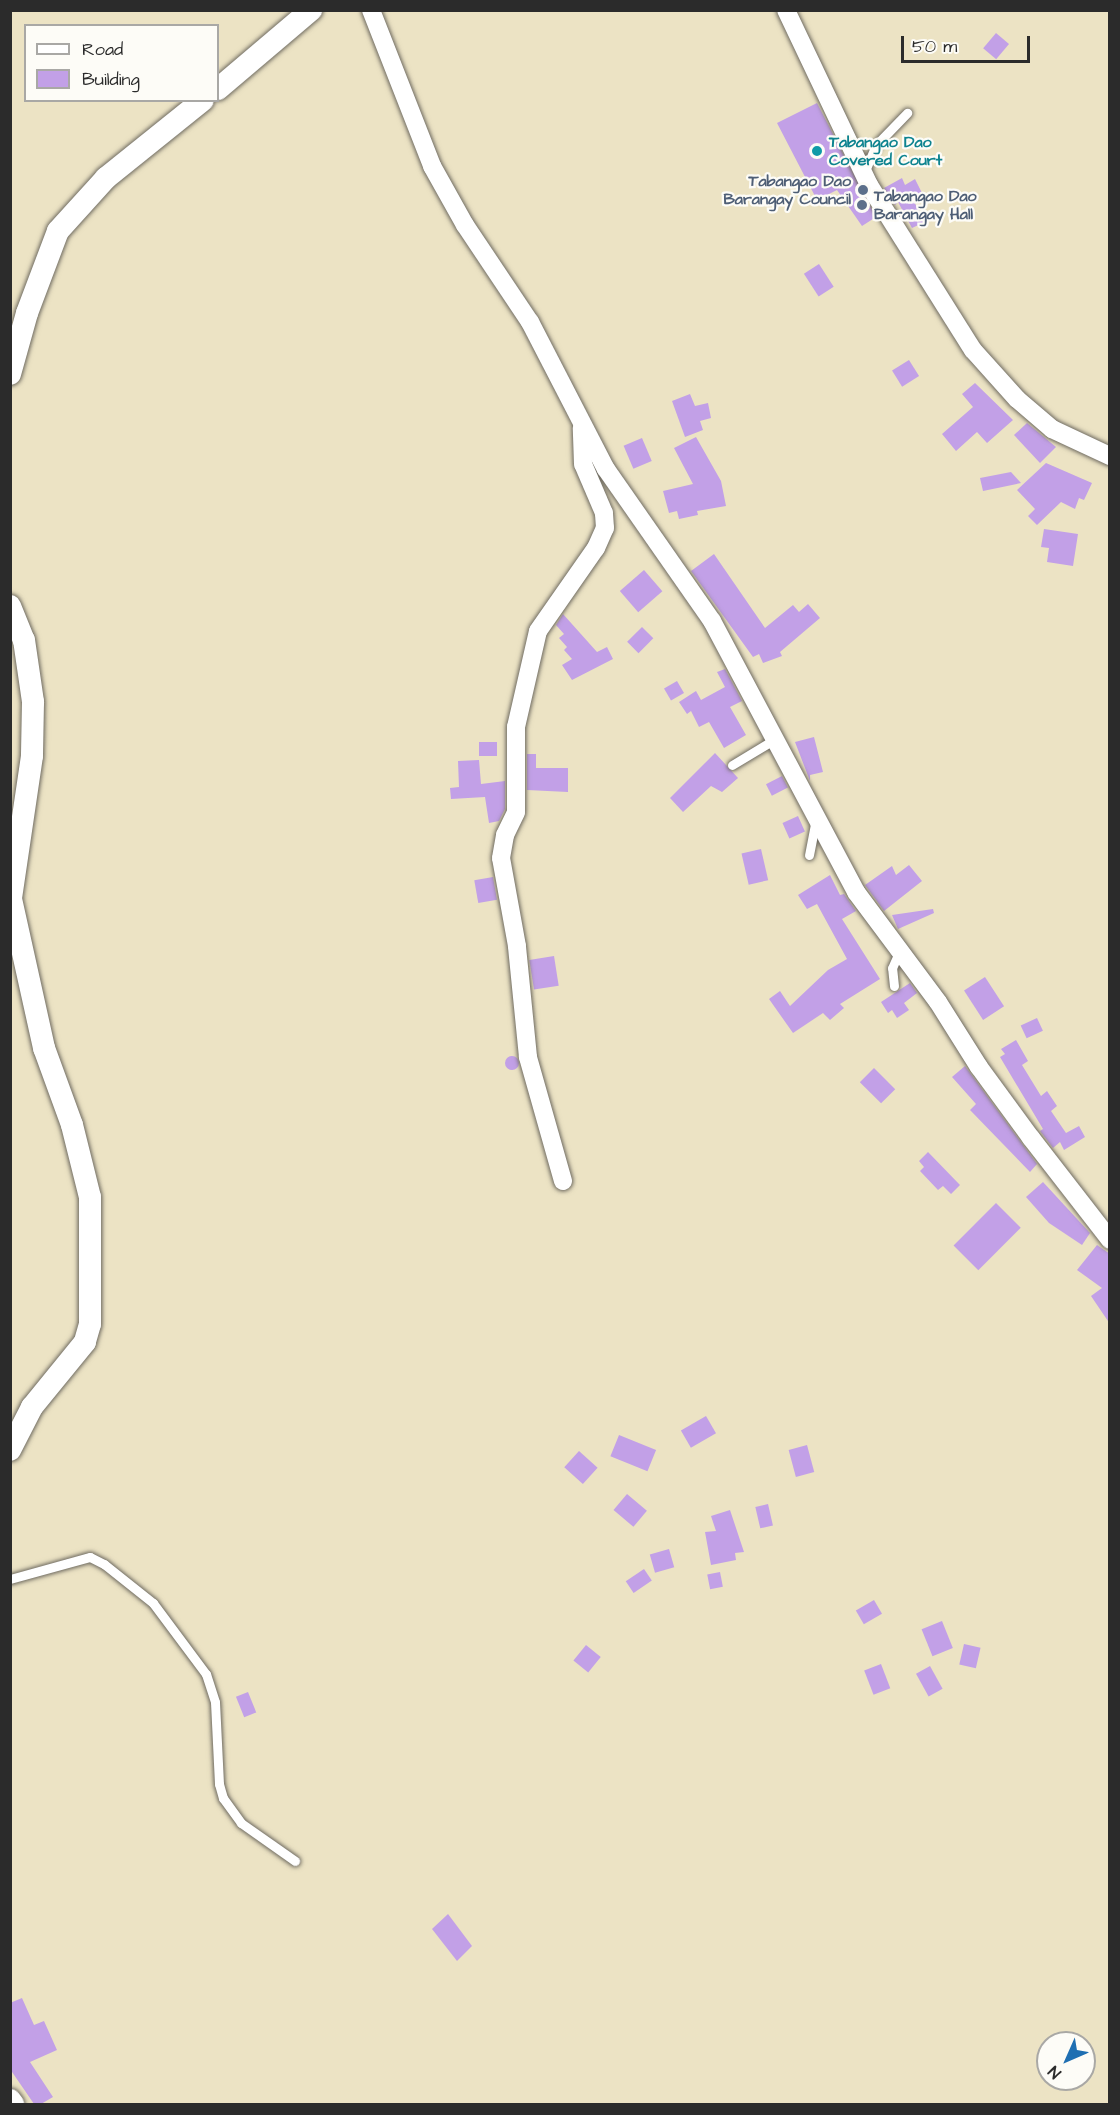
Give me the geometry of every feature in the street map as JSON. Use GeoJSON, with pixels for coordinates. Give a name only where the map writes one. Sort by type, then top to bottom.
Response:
{"type":"FeatureCollection","features":[{"type":"Feature","properties":{"kind":"street"},"geometry":{"type":"LineString","coordinates":[[219,88],[311,10]]}},
{"type":"Feature","properties":{"kind":"street"},"geometry":{"type":"LineString","coordinates":[[371,10],[432,166],[465,225],[530,322],[606,469],[712,621],[777,738],[871,917],[938,1002],[979,1067],[1110,1240]]}},
{"type":"Feature","properties":{"kind":"street"},"geometry":{"type":"LineString","coordinates":[[786,10],[863,175],[973,350],[1017,399],[1052,429],[1110,456]]}},
{"type":"Feature","properties":{"kind":"street"},"geometry":{"type":"LineString","coordinates":[[10,374],[27,313],[58,231],[106,178],[201,102]]}},
{"type":"Feature","properties":{"kind":"street"},"geometry":{"type":"LineString","coordinates":[[563,1181],[528,1057],[517,946],[501,858],[502,845],[516,812],[516,727],[538,631],[596,548],[605,528],[604,513],[583,464],[582,426]]}},
{"type":"Feature","properties":{"kind":"street"},"geometry":{"type":"LineString","coordinates":[[10,606],[24,640],[33,702],[32,756],[11,898],[44,1048],[72,1125],[90,1197],[90,1324],[85,1342],[32,1407],[10,1450]]}},
{"type":"Feature","properties":{"kind":"street"},"geometry":{"type":"LineString","coordinates":[[10,2100],[13,2104]]}},
{"type":"Feature","properties":{"kind":"lane"},"geometry":{"type":"LineString","coordinates":[[863,175],[876,145],[906,113]]}},
{"type":"Feature","properties":{"kind":"lane"},"geometry":{"type":"LineString","coordinates":[[732,765],[777,738]]}},
{"type":"Feature","properties":{"kind":"lane"},"geometry":{"type":"LineString","coordinates":[[809,855],[817,817]]}},
{"type":"Feature","properties":{"kind":"lane"},"geometry":{"type":"LineString","coordinates":[[894,986],[892,968],[899,952]]}},
{"type":"Feature","properties":{"kind":"lane"},"geometry":{"type":"LineString","coordinates":[[10,1579],[90,1557],[104,1564],[153,1603],[207,1674],[215,1702],[219,1784],[223,1798],[241,1823],[295,1861]]}},
{"type":"Feature","properties":{"kind":"building"},"geometry":{"type":"Polygon","coordinates":[[[996,33],[1009,44],[996,59],[983,48],[996,33]]]}},
{"type":"Feature","properties":{"kind":"building","name":"Tabangao Dao Covered Court"},"geometry":{"type":"Polygon","coordinates":[[[817,103],[876,217],[862,226],[837,190],[817,200],[777,123],[817,103]]]}},
{"type":"Feature","properties":{"kind":"building"},"geometry":{"type":"Polygon","coordinates":[[[902,178],[905,185],[915,179],[922,193],[912,198],[925,222],[912,228],[898,202],[895,205],[884,188],[902,178]]]}},
{"type":"Feature","properties":{"kind":"building"},"geometry":{"type":"Polygon","coordinates":[[[819,264],[834,287],[819,296],[804,274],[819,264]]]}},
{"type":"Feature","properties":{"kind":"building"},"geometry":{"type":"Polygon","coordinates":[[[909,360],[919,376],[902,387],[892,371],[909,360]]]}},
{"type":"Feature","properties":{"kind":"building"},"geometry":{"type":"Polygon","coordinates":[[[975,383],[1013,420],[987,443],[977,432],[956,451],[942,434],[973,407],[962,394],[975,383]]]}},
{"type":"Feature","properties":{"kind":"building"},"geometry":{"type":"Polygon","coordinates":[[[690,394],[695,406],[708,403],[711,418],[700,421],[703,430],[685,437],[672,401],[690,394]]]}},
{"type":"Feature","properties":{"kind":"building"},"geometry":{"type":"Polygon","coordinates":[[[1027,423],[1056,447],[1040,463],[1014,435],[1027,423]]]}},
{"type":"Feature","properties":{"kind":"building"},"geometry":{"type":"Polygon","coordinates":[[[696,437],[721,481],[726,506],[697,511],[698,515],[679,519],[677,511],[669,513],[663,491],[693,484],[674,448],[696,437]]]}},
{"type":"Feature","properties":{"kind":"building"},"geometry":{"type":"Polygon","coordinates":[[[642,438],[652,461],[633,469],[624,446],[642,438]]]}},
{"type":"Feature","properties":{"kind":"building"},"geometry":{"type":"Polygon","coordinates":[[[1046,463],[1092,483],[1084,500],[1079,498],[1075,509],[1061,502],[1037,525],[1028,516],[1035,509],[1017,490],[1046,463]]]}},
{"type":"Feature","properties":{"kind":"building"},"geometry":{"type":"Polygon","coordinates":[[[1011,472],[1021,483],[983,491],[980,478],[1011,472]]]}},
{"type":"Feature","properties":{"kind":"building"},"geometry":{"type":"Polygon","coordinates":[[[1044,529],[1078,534],[1073,566],[1047,562],[1049,548],[1041,547],[1044,529]]]}},
{"type":"Feature","properties":{"kind":"building"},"geometry":{"type":"Polygon","coordinates":[[[714,554],[765,628],[793,605],[799,612],[808,604],[820,618],[780,652],[782,656],[763,663],[759,654],[753,657],[691,571],[714,554]]]}},
{"type":"Feature","properties":{"kind":"building"},"geometry":{"type":"Polygon","coordinates":[[[644,570],[662,591],[638,612],[620,591],[644,570]]]}},
{"type":"Feature","properties":{"kind":"building"},"geometry":{"type":"Polygon","coordinates":[[[563,614],[597,652],[607,647],[613,659],[572,680],[562,665],[572,659],[564,650],[567,647],[559,638],[564,634],[556,625],[563,614]]]}},
{"type":"Feature","properties":{"kind":"building"},"geometry":{"type":"Polygon","coordinates":[[[642,627],[653,638],[638,653],[627,642],[642,627]]]}},
{"type":"Feature","properties":{"kind":"building"},"geometry":{"type":"Polygon","coordinates":[[[725,669],[742,701],[730,707],[746,735],[724,748],[709,722],[699,727],[691,711],[687,714],[679,702],[696,691],[701,700],[725,687],[717,672],[725,669]]]}},
{"type":"Feature","properties":{"kind":"building"},"geometry":{"type":"Polygon","coordinates":[[[677,681],[684,693],[671,701],[664,688],[677,681]]]}},
{"type":"Feature","properties":{"kind":"building"},"geometry":{"type":"Polygon","coordinates":[[[814,737],[823,772],[810,775],[810,781],[795,742],[814,737]]]}},
{"type":"Feature","properties":{"kind":"building"},"geometry":{"type":"Polygon","coordinates":[[[479,742],[497,742],[497,756],[479,756],[479,742]]]}},
{"type":"Feature","properties":{"kind":"building"},"geometry":{"type":"Polygon","coordinates":[[[715,753],[738,778],[722,792],[711,786],[683,812],[670,798],[715,753]]]}},
{"type":"Feature","properties":{"kind":"building"},"geometry":{"type":"Polygon","coordinates":[[[527,754],[536,754],[536,768],[568,768],[568,792],[527,790],[527,754]]]}},
{"type":"Feature","properties":{"kind":"building"},"geometry":{"type":"Polygon","coordinates":[[[479,760],[481,784],[505,781],[505,809],[499,821],[489,823],[485,797],[451,799],[450,788],[459,787],[458,761],[479,760]]]}},
{"type":"Feature","properties":{"kind":"building"},"geometry":{"type":"Polygon","coordinates":[[[782,776],[788,788],[772,796],[766,784],[782,776]]]}},
{"type":"Feature","properties":{"kind":"building"},"geometry":{"type":"Polygon","coordinates":[[[798,816],[805,832],[789,838],[782,823],[798,816]]]}},
{"type":"Feature","properties":{"kind":"building"},"geometry":{"type":"Polygon","coordinates":[[[761,849],[768,880],[749,885],[742,853],[761,849]]]}},
{"type":"Feature","properties":{"kind":"building"},"geometry":{"type":"Polygon","coordinates":[[[909,865],[922,881],[884,911],[865,885],[892,866],[896,875],[909,865]]]}},
{"type":"Feature","properties":{"kind":"building"},"geometry":{"type":"Polygon","coordinates":[[[830,875],[840,895],[844,894],[856,911],[842,919],[880,979],[840,1004],[844,1008],[830,1020],[823,1013],[793,1033],[769,999],[780,991],[790,1006],[828,970],[847,959],[817,904],[807,909],[798,895],[830,875]]]}},
{"type":"Feature","properties":{"kind":"building"},"geometry":{"type":"Polygon","coordinates":[[[493,877],[497,900],[478,903],[474,880],[493,877]]]}},
{"type":"Feature","properties":{"kind":"building"},"geometry":{"type":"Polygon","coordinates":[[[933,909],[934,913],[898,929],[892,915],[933,909]]]}},
{"type":"Feature","properties":{"kind":"building"},"geometry":{"type":"Polygon","coordinates":[[[554,956],[559,986],[534,990],[529,960],[554,956]]]}},
{"type":"Feature","properties":{"kind":"building"},"geometry":{"type":"Polygon","coordinates":[[[985,977],[1004,1006],[983,1020],[964,991],[985,977]]]}},
{"type":"Feature","properties":{"kind":"building"},"geometry":{"type":"Polygon","coordinates":[[[910,983],[917,993],[904,1003],[909,1010],[897,1018],[892,1010],[888,1013],[881,1002],[910,983]]]}},
{"type":"Feature","properties":{"kind":"building"},"geometry":{"type":"Polygon","coordinates":[[[1037,1018],[1043,1031],[1027,1038],[1021,1026],[1037,1018]]]}},
{"type":"Feature","properties":{"kind":"building"},"geometry":{"type":"Polygon","coordinates":[[[1016,1040],[1028,1061],[1022,1065],[1041,1096],[1047,1091],[1057,1106],[1051,1111],[1066,1133],[1079,1126],[1085,1137],[1064,1150],[1060,1142],[1053,1148],[1040,1131],[1043,1129],[1000,1057],[1005,1054],[1001,1049],[1016,1040]]]}},
{"type":"Feature","properties":{"kind":"building"},"geometry":{"type":"Polygon","coordinates":[[[509,1056],[515,1056],[519,1063],[515,1070],[509,1070],[505,1066],[505,1060],[509,1056]]]}},
{"type":"Feature","properties":{"kind":"building"},"geometry":{"type":"Polygon","coordinates":[[[965,1066],[1037,1164],[1030,1172],[970,1110],[976,1104],[952,1077],[965,1066]]]}},
{"type":"Feature","properties":{"kind":"building"},"geometry":{"type":"Polygon","coordinates":[[[874,1068],[895,1089],[881,1103],[860,1082],[874,1068]]]}},
{"type":"Feature","properties":{"kind":"building"},"geometry":{"type":"Polygon","coordinates":[[[928,1152],[960,1185],[951,1194],[943,1186],[938,1190],[920,1171],[924,1167],[919,1161],[928,1152]]]}},
{"type":"Feature","properties":{"kind":"building"},"geometry":{"type":"Polygon","coordinates":[[[1043,1182],[1090,1233],[1082,1245],[1049,1223],[1026,1197],[1043,1182]]]}},
{"type":"Feature","properties":{"kind":"building"},"geometry":{"type":"Polygon","coordinates":[[[996,1203],[1021,1228],[978,1270],[954,1245],[996,1203]]]}},
{"type":"Feature","properties":{"kind":"building"},"geometry":{"type":"Polygon","coordinates":[[[1097,1245],[1110,1254],[1110,1324],[1091,1296],[1102,1288],[1077,1270],[1097,1245]]]}},
{"type":"Feature","properties":{"kind":"building"},"geometry":{"type":"Polygon","coordinates":[[[706,1416],[716,1433],[691,1448],[681,1430],[706,1416]]]}},
{"type":"Feature","properties":{"kind":"building"},"geometry":{"type":"Polygon","coordinates":[[[619,1435],[656,1450],[647,1471],[610,1456],[619,1435]]]}},
{"type":"Feature","properties":{"kind":"building"},"geometry":{"type":"Polygon","coordinates":[[[807,1445],[814,1472],[796,1477],[789,1450],[807,1445]]]}},
{"type":"Feature","properties":{"kind":"building"},"geometry":{"type":"Polygon","coordinates":[[[579,1451],[598,1468],[583,1484],[564,1467],[579,1451]]]}},
{"type":"Feature","properties":{"kind":"building"},"geometry":{"type":"Polygon","coordinates":[[[627,1494],[647,1511],[633,1527],[614,1510],[627,1494]]]}},
{"type":"Feature","properties":{"kind":"building"},"geometry":{"type":"Polygon","coordinates":[[[768,1504],[773,1525],[760,1528],[755,1507],[768,1504]]]}},
{"type":"Feature","properties":{"kind":"building"},"geometry":{"type":"Polygon","coordinates":[[[730,1510],[744,1552],[735,1553],[736,1560],[711,1565],[705,1532],[716,1531],[711,1516],[730,1510]]]}},
{"type":"Feature","properties":{"kind":"building"},"geometry":{"type":"Polygon","coordinates":[[[669,1549],[674,1567],[655,1573],[650,1555],[669,1549]]]}},
{"type":"Feature","properties":{"kind":"building"},"geometry":{"type":"Polygon","coordinates":[[[644,1569],[652,1581],[634,1593],[626,1581],[644,1569]]]}},
{"type":"Feature","properties":{"kind":"building"},"geometry":{"type":"Polygon","coordinates":[[[720,1572],[723,1587],[710,1589],[707,1574],[720,1572]]]}},
{"type":"Feature","properties":{"kind":"building"},"geometry":{"type":"Polygon","coordinates":[[[874,1600],[882,1614],[864,1624],[856,1610],[874,1600]]]}},
{"type":"Feature","properties":{"kind":"building"},"geometry":{"type":"Polygon","coordinates":[[[942,1621],[953,1648],[932,1656],[922,1629],[942,1621]]]}},
{"type":"Feature","properties":{"kind":"building"},"geometry":{"type":"Polygon","coordinates":[[[964,1644],[981,1648],[976,1668],[959,1664],[964,1644]]]}},
{"type":"Feature","properties":{"kind":"building"},"geometry":{"type":"Polygon","coordinates":[[[586,1645],[601,1657],[588,1673],[573,1661],[586,1645]]]}},
{"type":"Feature","properties":{"kind":"building"},"geometry":{"type":"Polygon","coordinates":[[[881,1664],[890,1688],[874,1695],[864,1670],[881,1664]]]}},
{"type":"Feature","properties":{"kind":"building"},"geometry":{"type":"Polygon","coordinates":[[[930,1666],[943,1689],[929,1696],[916,1674],[930,1666]]]}},
{"type":"Feature","properties":{"kind":"building"},"geometry":{"type":"Polygon","coordinates":[[[248,1692],[256,1712],[244,1717],[236,1697],[248,1692]]]}},
{"type":"Feature","properties":{"kind":"building"},"geometry":{"type":"Polygon","coordinates":[[[448,1914],[472,1946],[457,1961],[432,1929],[448,1914]]]}},
{"type":"Feature","properties":{"kind":"building"},"geometry":{"type":"Polygon","coordinates":[[[22,1998],[34,2025],[44,2021],[57,2050],[30,2062],[53,2097],[41,2104],[34,2104],[10,2069],[10,2003],[22,1998]]]}},
{"type":"Feature","properties":{"kind":"place","name":"Tabangao Dao Covered Court"},"geometry":{"type":"Point","coordinates":[817,151]}},
{"type":"Feature","properties":{"kind":"place","name":"Tabangao Dao Barangay Council"},"geometry":{"type":"Point","coordinates":[863,190]}},
{"type":"Feature","properties":{"kind":"place","name":"Tabangao Dao Barangay Hall"},"geometry":{"type":"Point","coordinates":[862,205]}}]}
